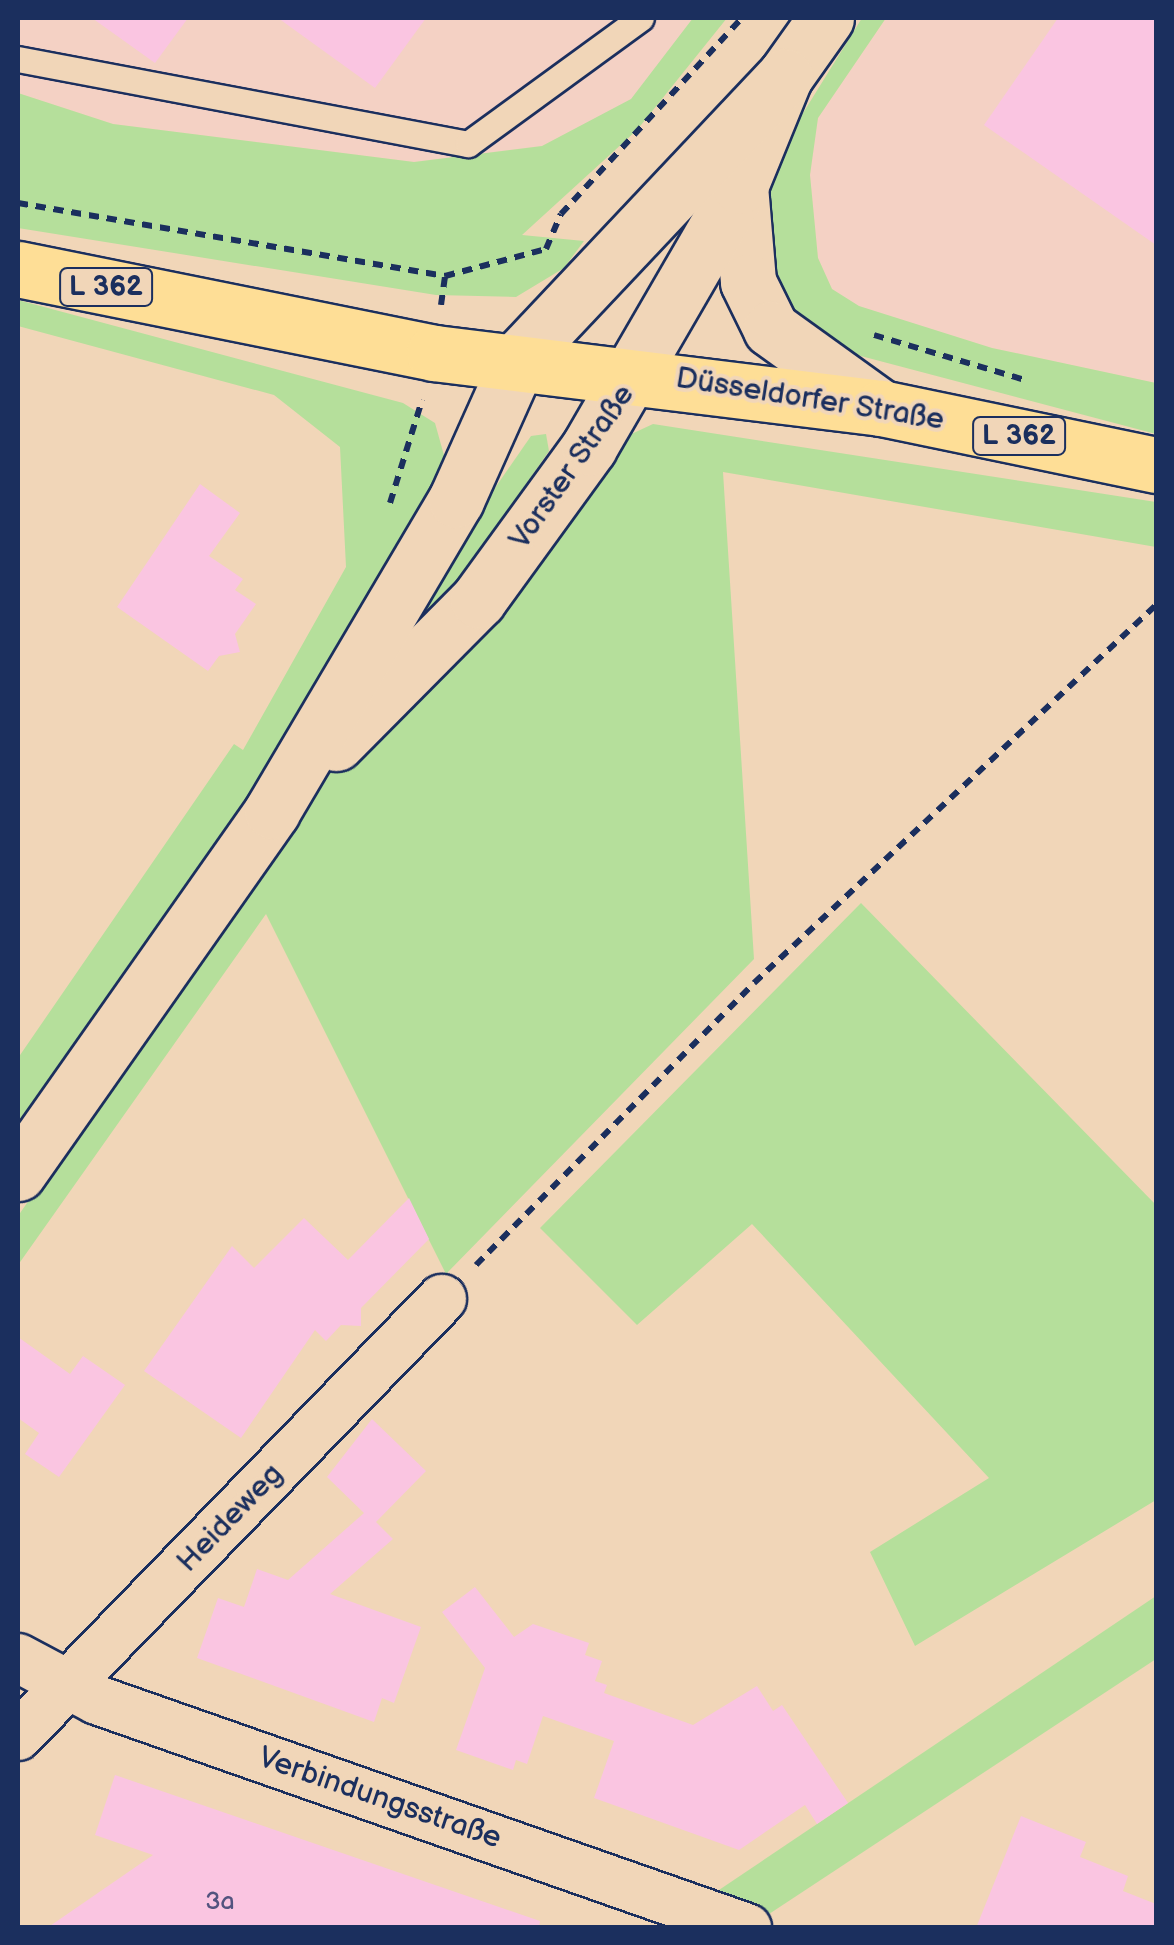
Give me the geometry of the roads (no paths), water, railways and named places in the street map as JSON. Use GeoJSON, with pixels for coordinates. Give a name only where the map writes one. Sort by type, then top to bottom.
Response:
{"type":"FeatureCollection","features":[{"type":"Feature","properties":{"kind":"main road","name":"Düsseldorfer Straße"},"geometry":{"type":"LineString","coordinates":[[18,269],[434,353],[520,357],[637,371],[881,408],[1156,464]]}},
{"type":"Feature","properties":{"kind":"street","name":"Vorster Straße"},"geometry":{"type":"LineString","coordinates":[[272,810],[478,600],[637,371],[740,186],[785,76],[826,18]]}},
{"type":"Feature","properties":{"kind":"street"},"geometry":{"type":"LineString","coordinates":[[520,357],[785,76]]}},
{"type":"Feature","properties":{"kind":"street","name":"L 362"},"geometry":{"type":"LineString","coordinates":[[740,186],[748,282],[771,329],[881,408]]}},
{"type":"Feature","properties":{"kind":"street","name":"Vorster Straße"},"geometry":{"type":"LineString","coordinates":[[18,1172],[272,810],[456,500],[520,357]]}},
{"type":"Feature","properties":{"kind":"street","name":"Heideweg"},"geometry":{"type":"LineString","coordinates":[[18,1736],[442,1299]]}},
{"type":"Feature","properties":{"kind":"street","name":"Verbindungsstraße"},"geometry":{"type":"LineString","coordinates":[[18,1658],[67,1687],[747,1928]]}},
{"type":"Feature","properties":{"kind":"lane"},"geometry":{"type":"LineString","coordinates":[[18,59],[468,144],[642,18]]}}]}
